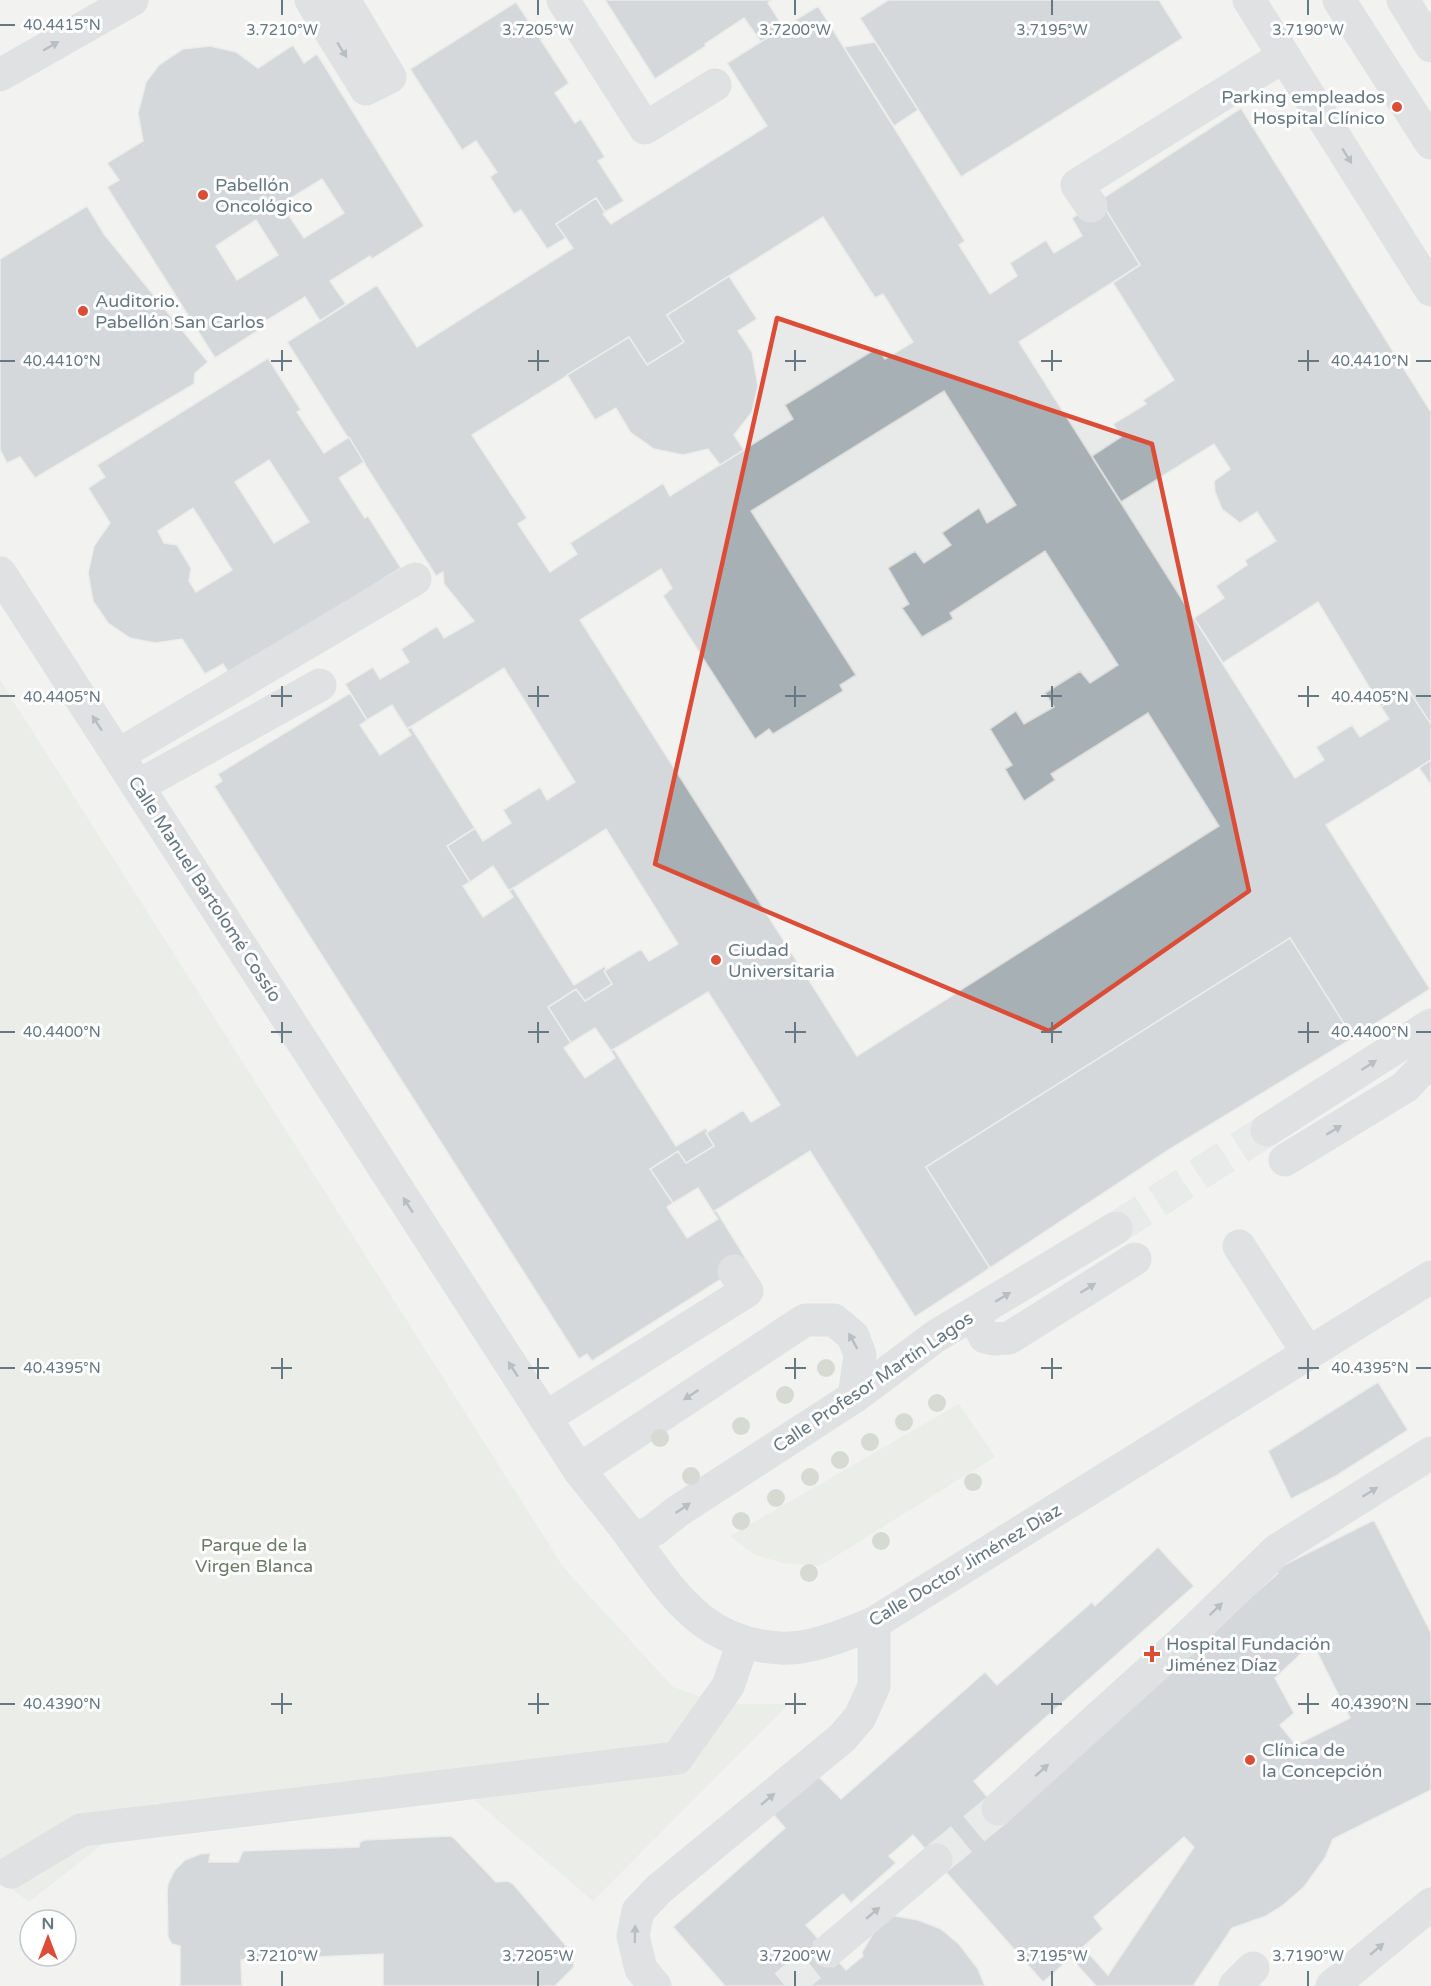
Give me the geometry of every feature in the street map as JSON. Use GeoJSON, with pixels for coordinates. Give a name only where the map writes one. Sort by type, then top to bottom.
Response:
{"type":"FeatureCollection","features":[{"type":"Feature","properties":{"kind":"street"},"geometry":{"type":"LineString","coordinates":[[0,75],[132,0]]}},
{"type":"Feature","properties":{"kind":"street"},"geometry":{"type":"LineString","coordinates":[[311,0],[366,89],[390,77],[344,0]]}},
{"type":"Feature","properties":{"kind":"street"},"geometry":{"type":"LineString","coordinates":[[563,0],[645,128],[715,85]]}},
{"type":"Feature","properties":{"kind":"street"},"geometry":{"type":"LineString","coordinates":[[1249,0],[1431,290]]}},
{"type":"Feature","properties":{"kind":"street"},"geometry":{"type":"LineString","coordinates":[[1339,0],[1431,144]]}},
{"type":"Feature","properties":{"kind":"street"},"geometry":{"type":"LineString","coordinates":[[1403,0],[1431,45]]}},
{"type":"Feature","properties":{"kind":"street"},"geometry":{"type":"LineString","coordinates":[[1416,0],[1431,38]]}},
{"type":"Feature","properties":{"kind":"street"},"geometry":{"type":"LineString","coordinates":[[1091,206],[1077,185],[1284,56]]}},
{"type":"Feature","properties":{"kind":"street","name":"Calle Manuel Bartolomé Cossío"},"geometry":{"type":"LineString","coordinates":[[0,573],[545,1418]]}},
{"type":"Feature","properties":{"kind":"street"},"geometry":{"type":"LineString","coordinates":[[118,755],[415,579]]}},
{"type":"Feature","properties":{"kind":"street"},"geometry":{"type":"LineString","coordinates":[[138,786],[320,685]]}},
{"type":"Feature","properties":{"kind":"street"},"geometry":{"type":"LineString","coordinates":[[1267,1130],[1431,1025]]}},
{"type":"Feature","properties":{"kind":"street"},"geometry":{"type":"LineString","coordinates":[[1285,1161],[1405,1087],[1425,1066],[1431,1034]]}},
{"type":"Feature","properties":{"kind":"street","name":"Calle Profesor Martín Lagos"},"geometry":{"type":"LineString","coordinates":[[634,1540],[654,1530],[678,1511],[854,1397],[936,1336],[973,1316],[1116,1228]]}},
{"type":"Feature","properties":{"kind":"street"},"geometry":{"type":"LineString","coordinates":[[1239,1246],[1308,1353]]}},
{"type":"Feature","properties":{"kind":"street"},"geometry":{"type":"LineString","coordinates":[[973,1316],[985,1337],[1009,1338],[1135,1258]]}},
{"type":"Feature","properties":{"kind":"street"},"geometry":{"type":"LineString","coordinates":[[545,1418],[747,1291],[735,1271]]}},
{"type":"Feature","properties":{"kind":"street","name":"Calle Doctor Jiménez Díaz"},"geometry":{"type":"LineString","coordinates":[[545,1418],[579,1470],[678,1600],[705,1624],[743,1643],[783,1649],[830,1641],[874,1623],[1431,1277]]}},
{"type":"Feature","properties":{"kind":"street"},"geometry":{"type":"LineString","coordinates":[[579,1470],[805,1320],[834,1320],[853,1336],[860,1355],[854,1397]]}},
{"type":"Feature","properties":{"kind":"street"},"geometry":{"type":"LineString","coordinates":[[998,1809],[1185,1640],[1277,1550],[1431,1453]]}},
{"type":"Feature","properties":{"kind":"street"},"geometry":{"type":"LineString","coordinates":[[655,1986],[641,1969],[633,1936],[638,1911],[658,1889],[842,1738],[860,1717],[874,1686],[874,1623]]}},
{"type":"Feature","properties":{"kind":"street"},"geometry":{"type":"LineString","coordinates":[[10,1872],[81,1830],[676,1758],[728,1686],[743,1643]]}},
{"type":"Feature","properties":{"kind":"street"},"geometry":{"type":"LineString","coordinates":[[828,1951],[936,1860]]}},
{"type":"Feature","properties":{"kind":"street"},"geometry":{"type":"LineString","coordinates":[[1332,1986],[1431,1904]]}},
{"type":"Feature","properties":{"kind":"highlighted area"},"geometry":{"type":"Polygon","coordinates":[[[777,318],[1152,444],[1249,891],[1049,1031],[655,864],[777,318]]]}},
{"type":"Feature","properties":{"kind":"shaded area","name":"Ciudad Universitaria"},"geometry":{"type":"Polygon","coordinates":[[[0,0],[1431,0],[1431,1986],[0,1986],[0,0]]]}},
{"type":"Feature","properties":{"kind":"green space","name":"Parque de la Virgen Blanca"},"geometry":{"type":"Polygon","coordinates":[[[0,680],[564,1568],[673,1687],[722,1704],[789,1704],[593,1901],[466,1793],[304,1814],[155,1803],[29,1902],[0,1880],[0,680]]]}},
{"type":"Feature","properties":{"kind":"green space"},"geometry":{"type":"Polygon","coordinates":[[[959,1404],[995,1457],[820,1566],[783,1563],[755,1555],[730,1536],[959,1404]]]}},
{"type":"Feature","properties":{"kind":"building"},"geometry":{"type":"Polygon","coordinates":[[[605,0],[772,0],[768,3],[784,28],[761,42],[744,18],[655,79],[605,0]]]}},
{"type":"Feature","properties":{"kind":"building"},"geometry":{"type":"Polygon","coordinates":[[[888,0],[1159,0],[1183,38],[961,177],[860,18],[888,0]]]}},
{"type":"Feature","properties":{"kind":"building"},"geometry":{"type":"Polygon","coordinates":[[[516,2],[569,83],[555,93],[575,123],[581,119],[605,157],[598,161],[624,201],[605,212],[596,198],[556,224],[566,238],[547,249],[521,210],[514,214],[490,177],[497,172],[476,141],[462,150],[410,69],[516,2]]]}},
{"type":"Feature","properties":{"kind":"building"},"geometry":{"type":"Polygon","coordinates":[[[818,6],[965,241],[959,245],[990,294],[1017,276],[1010,263],[1046,240],[1054,253],[1082,236],[1072,218],[1100,200],[1140,265],[1019,342],[1295,778],[1324,760],[1316,747],[1352,725],[1360,737],[1389,719],[1381,707],[1408,689],[1431,724],[1431,760],[1326,825],[1430,989],[1353,1038],[1290,938],[926,1167],[990,1268],[915,1317],[810,1151],[713,1212],[698,1188],[673,1203],[650,1169],[678,1151],[686,1163],[714,1146],[706,1133],[743,1110],[751,1122],[780,1105],[708,992],[611,1051],[595,1028],[571,1043],[548,1007],[576,989],[585,1001],[612,984],[604,971],[641,949],[649,961],[678,944],[606,829],[509,891],[493,866],[470,882],[447,846],[475,828],[483,841],[511,823],[503,810],[540,787],[547,800],[575,782],[504,668],[407,729],[392,705],[367,720],[345,684],[373,667],[380,679],[409,662],[401,649],[437,626],[444,638],[474,621],[444,584],[443,572],[436,576],[287,342],[377,285],[417,347],[573,248],[556,224],[596,198],[605,212],[603,214],[611,224],[767,126],[727,63],[818,6]],[[823,217],[667,315],[684,342],[647,365],[629,337],[472,435],[527,518],[518,524],[550,572],[577,554],[570,543],[663,483],[670,496],[793,419],[785,405],[877,348],[885,359],[913,342],[883,294],[875,298],[823,217]],[[944,391],[751,511],[856,675],[840,685],[843,691],[773,734],[769,729],[755,739],[663,596],[672,588],[661,569],[580,620],[857,1056],[1219,826],[1148,713],[1051,774],[1055,780],[1024,801],[1005,769],[1012,765],[990,729],[1016,711],[1024,724],[1054,707],[1045,693],[1080,671],[1090,683],[1118,665],[1045,551],[950,613],[953,619],[922,637],[902,608],[909,604],[888,568],[915,551],[924,563],[951,545],[942,533],[979,508],[987,523],[1016,505],[944,391]]]}},
{"type":"Feature","properties":{"kind":"building"},"geometry":{"type":"Polygon","coordinates":[[[875,42],[918,110],[894,126],[844,47],[875,42]]]}},
{"type":"Feature","properties":{"kind":"building","name":"Pabellón Oncológico"},"geometry":{"type":"Polygon","coordinates":[[[293,45],[304,63],[317,54],[424,226],[372,259],[370,256],[330,281],[346,304],[320,321],[305,297],[264,322],[267,325],[215,358],[107,187],[119,180],[107,163],[143,141],[138,113],[146,82],[159,65],[183,49],[210,46],[236,52],[258,68],[293,45]],[[322,179],[281,204],[304,238],[344,213],[322,179]],[[256,220],[216,246],[237,280],[278,255],[256,220]]]}},
{"type":"Feature","properties":{"kind":"building"},"geometry":{"type":"Polygon","coordinates":[[[1241,108],[1431,412],[1431,724],[1408,689],[1381,707],[1318,602],[1223,663],[1194,618],[1224,598],[1216,586],[1247,565],[1245,560],[1276,541],[1257,512],[1240,523],[1222,509],[1215,492],[1214,481],[1230,469],[1214,444],[1121,502],[1092,456],[1121,437],[1113,424],[1146,404],[1143,400],[1174,380],[1113,283],[1140,265],[1100,200],[1241,108]]]}},
{"type":"Feature","properties":{"kind":"building","name":"Auditorio. Pabellón San Carlos"},"geometry":{"type":"Polygon","coordinates":[[[87,206],[104,234],[208,362],[195,373],[194,384],[35,478],[20,457],[7,463],[0,450],[0,259],[87,206]]]}},
{"type":"Feature","properties":{"kind":"building"},"geometry":{"type":"Polygon","coordinates":[[[729,276],[757,319],[738,331],[752,352],[758,386],[752,412],[734,435],[744,450],[720,465],[708,449],[683,455],[654,449],[630,432],[616,408],[595,420],[567,375],[629,337],[647,365],[684,342],[667,315],[729,276]]]}},
{"type":"Feature","properties":{"kind":"building"},"geometry":{"type":"Polygon","coordinates":[[[268,358],[301,410],[297,412],[324,453],[349,437],[364,462],[339,478],[365,518],[368,516],[401,568],[230,675],[223,664],[205,674],[182,639],[155,643],[130,638],[108,623],[93,601],[88,573],[94,546],[110,523],[88,488],[105,477],[97,465],[268,358]],[[269,460],[235,482],[274,543],[309,522],[269,460]],[[193,508],[158,531],[164,543],[177,545],[191,568],[189,581],[196,592],[232,570],[193,508]]]}},
{"type":"Feature","properties":{"kind":"building"},"geometry":{"type":"Polygon","coordinates":[[[350,693],[367,720],[360,725],[380,755],[411,735],[407,729],[411,727],[475,828],[447,846],[470,882],[463,886],[483,917],[513,897],[509,891],[513,888],[574,985],[605,966],[604,971],[612,984],[585,1001],[576,989],[548,1007],[571,1043],[564,1048],[585,1078],[615,1058],[611,1051],[614,1049],[676,1146],[706,1128],[708,1132],[706,1133],[714,1146],[686,1163],[678,1151],[650,1169],[673,1203],[667,1207],[687,1238],[718,1219],[713,1212],[716,1210],[748,1262],[592,1361],[587,1354],[579,1359],[214,786],[222,781],[218,774],[350,693]]]}},
{"type":"Feature","properties":{"kind":"building"},"geometry":{"type":"Polygon","coordinates":[[[1431,760],[1431,785],[1419,768],[1431,760]]]}},
{"type":"Feature","properties":{"kind":"building"},"geometry":{"type":"Polygon","coordinates":[[[1290,938],[1353,1038],[1170,1149],[990,1268],[926,1167],[1290,938]]]}},
{"type":"Feature","properties":{"kind":"building"},"geometry":{"type":"Polygon","coordinates":[[[1378,1382],[1408,1430],[1336,1476],[1291,1499],[1268,1451],[1378,1382]]]}},
{"type":"Feature","properties":{"kind":"building","name":"Clínica de la Concepción"},"geometry":{"type":"Polygon","coordinates":[[[1374,1520],[1431,1633],[1431,1790],[1333,1839],[1325,1858],[1304,1887],[1266,1916],[1232,1928],[1193,1986],[1096,1986],[1071,1958],[1043,1982],[913,1835],[889,1856],[896,1863],[851,1903],[843,1894],[806,1925],[846,1970],[863,1956],[862,1952],[878,1925],[890,1915],[918,1920],[941,1929],[959,1944],[978,1969],[985,1986],[725,1986],[673,1927],[785,1828],[772,1813],[816,1774],[841,1799],[985,1672],[997,1685],[1092,1602],[1095,1606],[1158,1547],[1194,1586],[974,1781],[1004,1817],[1278,1573],[1276,1569],[1374,1520]],[[1314,1646],[1304,1651],[1275,1678],[1294,1713],[1280,1725],[1296,1745],[1350,1718],[1314,1646]],[[1184,1837],[1094,1917],[1103,1929],[1083,1947],[1108,1975],[1194,1847],[1184,1837]]]}},
{"type":"Feature","properties":{"kind":"building"},"geometry":{"type":"Polygon","coordinates":[[[450,1836],[496,1882],[508,1881],[513,1884],[568,1948],[573,1956],[574,1967],[555,1986],[383,1986],[383,1954],[241,1960],[242,1986],[180,1986],[180,1946],[172,1944],[168,1937],[167,1892],[175,1870],[185,1860],[210,1853],[209,1862],[238,1862],[243,1851],[359,1847],[360,1842],[365,1840],[450,1836]]]}},
{"type":"Feature","properties":{"kind":"tunnel"},"geometry":{"type":"LineString","coordinates":[[1116,1228],[1267,1130]]}},
{"type":"Feature","properties":{"kind":"tunnel"},"geometry":{"type":"LineString","coordinates":[[936,1860],[998,1809]]}},
{"type":"Feature","properties":{"kind":"tunnel"},"geometry":{"type":"LineString","coordinates":[[785,1986],[828,1951]]}},
{"type":"Feature","properties":{"kind":"place","name":"Parking empleados Hospital Clínico"},"geometry":{"type":"Point","coordinates":[1397,107]}},
{"type":"Feature","properties":{"kind":"place","name":"Pabellón Oncológico"},"geometry":{"type":"Point","coordinates":[203,195]}},
{"type":"Feature","properties":{"kind":"place","name":"Auditorio. Pabellón San Carlos"},"geometry":{"type":"Point","coordinates":[83,311]}},
{"type":"Feature","properties":{"kind":"place","name":"Ciudad Universitaria"},"geometry":{"type":"Point","coordinates":[716,960]}},
{"type":"Feature","properties":{"kind":"place","name":"Hospital Fundación Jiménez Díaz"},"geometry":{"type":"Point","coordinates":[1152,1654]}},
{"type":"Feature","properties":{"kind":"place","name":"Clínica de la Concepción"},"geometry":{"type":"Point","coordinates":[1250,1760]}}]}
